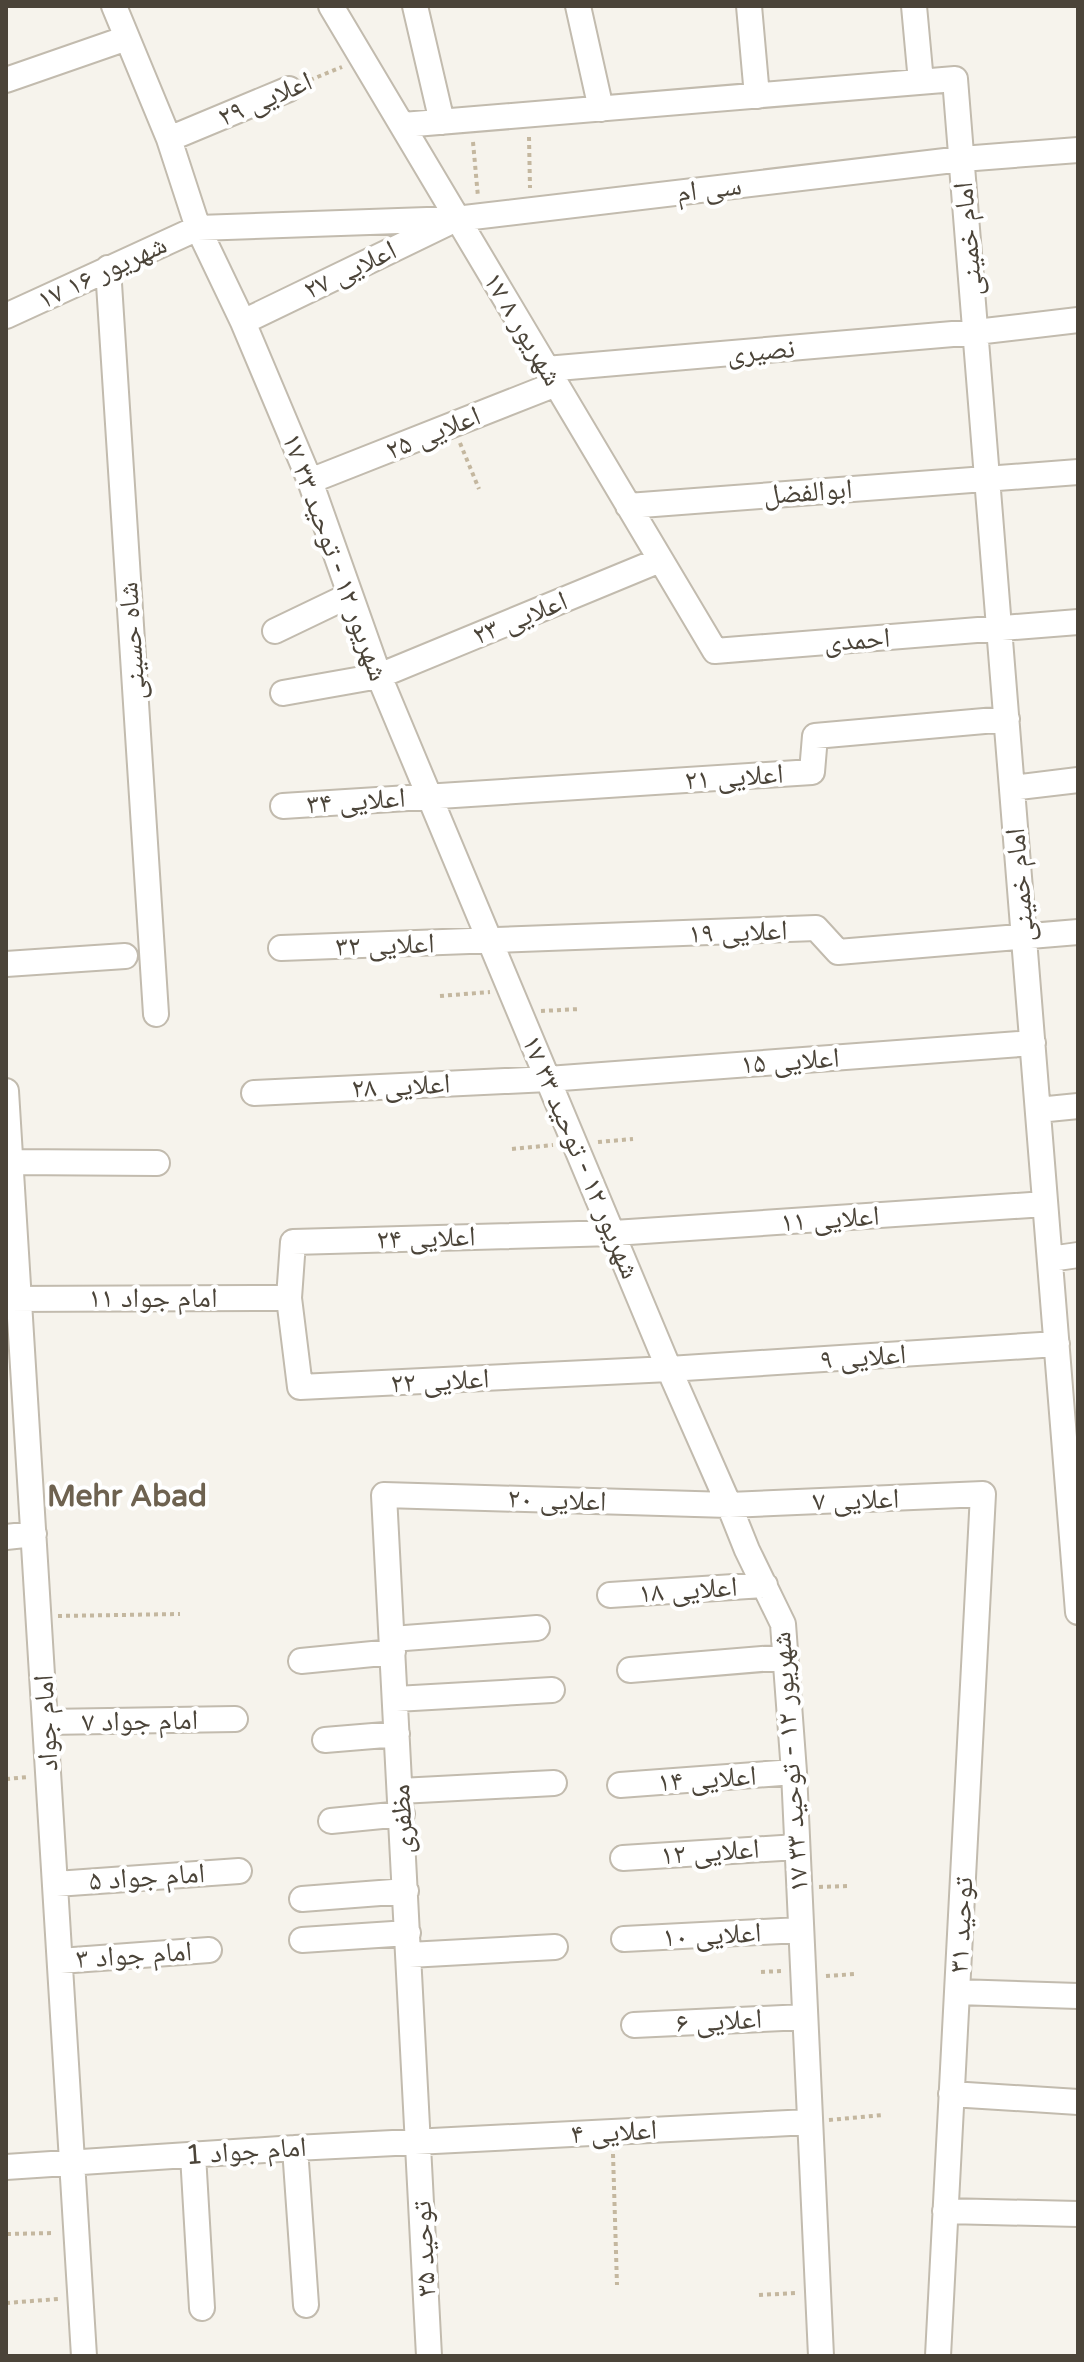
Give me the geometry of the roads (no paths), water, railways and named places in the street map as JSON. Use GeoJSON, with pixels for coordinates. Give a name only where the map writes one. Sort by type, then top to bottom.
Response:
{"type":"FeatureCollection","features":[{"type":"Feature","properties":{"kind":"street","name":"۱۷ شهریور ۱۲ - توحید ۳۳"},"geometry":{"type":"LineString","coordinates":[[114,6],[169,139],[198,228],[243,322],[310,481],[379,676],[669,1369],[747,1550],[783,1624],[794,1772],[821,2356]]}},
{"type":"Feature","properties":{"kind":"street","name":"۱۷ شهریور ۸"},"geometry":{"type":"LineString","coordinates":[[331,6],[403,125],[468,218],[551,376],[715,651]]}},
{"type":"Feature","properties":{"kind":"street"},"geometry":{"type":"LineString","coordinates":[[415,6],[442,122]]}},
{"type":"Feature","properties":{"kind":"street"},"geometry":{"type":"LineString","coordinates":[[578,6],[601,109]]}},
{"type":"Feature","properties":{"kind":"street"},"geometry":{"type":"LineString","coordinates":[[749,6],[757,96]]}},
{"type":"Feature","properties":{"kind":"street"},"geometry":{"type":"LineString","coordinates":[[403,125],[921,82],[914,6]]}},
{"type":"Feature","properties":{"kind":"street"},"geometry":{"type":"LineString","coordinates":[[6,80],[127,38]]}},
{"type":"Feature","properties":{"kind":"street","name":"امام خمینی"},"geometry":{"type":"LineString","coordinates":[[921,82],[955,79],[1057,1344],[1070,1408],[1078,1612]]}},
{"type":"Feature","properties":{"kind":"street","name":"اعلایی ۲۹"},"geometry":{"type":"LineString","coordinates":[[169,139],[289,89]]}},
{"type":"Feature","properties":{"kind":"street","name":"سی ام"},"geometry":{"type":"LineString","coordinates":[[468,218],[962,159],[1078,150]]}},
{"type":"Feature","properties":{"kind":"street"},"geometry":{"type":"LineString","coordinates":[[198,228],[468,218]]}},
{"type":"Feature","properties":{"kind":"street","name":"اعلایی ۲۷"},"geometry":{"type":"LineString","coordinates":[[243,322],[468,218]]}},
{"type":"Feature","properties":{"kind":"street","name":"۱۷ شهریور ۱۶"},"geometry":{"type":"LineString","coordinates":[[6,316],[198,228]]}},
{"type":"Feature","properties":{"kind":"street","name":"شاه حسینی"},"geometry":{"type":"LineString","coordinates":[[108,268],[156,1014]]}},
{"type":"Feature","properties":{"kind":"street","name":"نصیری"},"geometry":{"type":"LineString","coordinates":[[551,376],[1078,320]]}},
{"type":"Feature","properties":{"kind":"street","name":"اعلایی ۲۵"},"geometry":{"type":"LineString","coordinates":[[310,481],[453,425],[551,376]]}},
{"type":"Feature","properties":{"kind":"street","name":"ابوالفضل"},"geometry":{"type":"LineString","coordinates":[[628,506],[1078,472]]}},
{"type":"Feature","properties":{"kind":"street","name":"اعلایی ۲۳"},"geometry":{"type":"LineString","coordinates":[[283,693],[379,676],[660,560]]}},
{"type":"Feature","properties":{"kind":"street"},"geometry":{"type":"LineString","coordinates":[[275,631],[350,595]]}},
{"type":"Feature","properties":{"kind":"street","name":"احمدی"},"geometry":{"type":"LineString","coordinates":[[715,651],[1078,622]]}},
{"type":"Feature","properties":{"kind":"street","name":"اعلایی ۲۱"},"geometry":{"type":"LineString","coordinates":[[429,796],[812,772],[815,736],[1007,719]]}},
{"type":"Feature","properties":{"kind":"street"},"geometry":{"type":"LineString","coordinates":[[1012,788],[1078,780]]}},
{"type":"Feature","properties":{"kind":"street","name":"اعلایی ۳۴"},"geometry":{"type":"LineString","coordinates":[[283,806],[429,796]]}},
{"type":"Feature","properties":{"kind":"street","name":"اعلایی ۱۹"},"geometry":{"type":"LineString","coordinates":[[489,942],[816,928],[838,952],[1024,937]]}},
{"type":"Feature","properties":{"kind":"street"},"geometry":{"type":"LineString","coordinates":[[1024,937],[1078,932]]}},
{"type":"Feature","properties":{"kind":"street","name":"اعلایی ۳۲"},"geometry":{"type":"LineString","coordinates":[[281,948],[489,942]]}},
{"type":"Feature","properties":{"kind":"street"},"geometry":{"type":"LineString","coordinates":[[6,964],[125,956]]}},
{"type":"Feature","properties":{"kind":"street","name":"اعلایی ۱۵"},"geometry":{"type":"LineString","coordinates":[[548,1079],[1033,1043]]}},
{"type":"Feature","properties":{"kind":"street","name":"اعلایی ۲۸"},"geometry":{"type":"LineString","coordinates":[[254,1093],[548,1079]]}},
{"type":"Feature","properties":{"kind":"street","name":"امام جواد"},"geometry":{"type":"LineString","coordinates":[[6,1091],[12,1299],[34,1534],[84,2356]]}},
{"type":"Feature","properties":{"kind":"street"},"geometry":{"type":"LineString","coordinates":[[1038,1110],[1078,1106]]}},
{"type":"Feature","properties":{"kind":"street"},"geometry":{"type":"LineString","coordinates":[[10,1162],[157,1163]]}},
{"type":"Feature","properties":{"kind":"street","name":"اعلایی ۱۱"},"geometry":{"type":"LineString","coordinates":[[614,1233],[1045,1204]]}},
{"type":"Feature","properties":{"kind":"street","name":"اعلایی ۲۴"},"geometry":{"type":"LineString","coordinates":[[289,1298],[293,1242],[614,1233]]}},
{"type":"Feature","properties":{"kind":"street"},"geometry":{"type":"LineString","coordinates":[[1050,1259],[1078,1255]]}},
{"type":"Feature","properties":{"kind":"street","name":"امام جواد ۱۱"},"geometry":{"type":"LineString","coordinates":[[12,1299],[289,1298]]}},
{"type":"Feature","properties":{"kind":"street","name":"اعلایی ۲۲"},"geometry":{"type":"LineString","coordinates":[[289,1298],[300,1387],[669,1369]]}},
{"type":"Feature","properties":{"kind":"street","name":"اعلایی ۹"},"geometry":{"type":"LineString","coordinates":[[669,1369],[1057,1344]]}},
{"type":"Feature","properties":{"kind":"street","name":"اعلایی ۷"},"geometry":{"type":"LineString","coordinates":[[729,1505],[983,1494]]}},
{"type":"Feature","properties":{"kind":"street","name":"توحید ۳۱"},"geometry":{"type":"LineString","coordinates":[[938,2356],[983,1494]]}},
{"type":"Feature","properties":{"kind":"street","name":"اعلایی ۲۰"},"geometry":{"type":"LineString","coordinates":[[384,1495],[729,1505]]}},
{"type":"Feature","properties":{"kind":"street","name":"مظفری"},"geometry":{"type":"LineString","coordinates":[[384,1495],[419,2142]]}},
{"type":"Feature","properties":{"kind":"street"},"geometry":{"type":"LineString","coordinates":[[6,1537],[34,1534]]}},
{"type":"Feature","properties":{"kind":"street","name":"اعلایی ۱۸"},"geometry":{"type":"LineString","coordinates":[[610,1595],[765,1585]]}},
{"type":"Feature","properties":{"kind":"street"},"geometry":{"type":"LineString","coordinates":[[301,1661],[537,1628]]}},
{"type":"Feature","properties":{"kind":"street"},"geometry":{"type":"LineString","coordinates":[[630,1670],[786,1657]]}},
{"type":"Feature","properties":{"kind":"street"},"geometry":{"type":"LineString","coordinates":[[396,1699],[552,1690]]}},
{"type":"Feature","properties":{"kind":"street","name":"امام جواد ۷"},"geometry":{"type":"LineString","coordinates":[[46,1722],[235,1719]]}},
{"type":"Feature","properties":{"kind":"street"},"geometry":{"type":"LineString","coordinates":[[325,1740],[397,1734]]}},
{"type":"Feature","properties":{"kind":"street","name":"اعلایی ۱۴"},"geometry":{"type":"LineString","coordinates":[[620,1785],[794,1772]]}},
{"type":"Feature","properties":{"kind":"street"},"geometry":{"type":"LineString","coordinates":[[331,1821],[401,1803],[554,1783]]}},
{"type":"Feature","properties":{"kind":"street","name":"اعلایی ۱۲"},"geometry":{"type":"LineString","coordinates":[[623,1858],[797,1847]]}},
{"type":"Feature","properties":{"kind":"street","name":"امام جواد ۵"},"geometry":{"type":"LineString","coordinates":[[56,1884],[239,1871]]}},
{"type":"Feature","properties":{"kind":"street"},"geometry":{"type":"LineString","coordinates":[[302,1899],[406,1891]]}},
{"type":"Feature","properties":{"kind":"street","name":"اعلایی ۱۰"},"geometry":{"type":"LineString","coordinates":[[624,1939],[800,1930]]}},
{"type":"Feature","properties":{"kind":"street"},"geometry":{"type":"LineString","coordinates":[[302,1940],[555,1947]]}},
{"type":"Feature","properties":{"kind":"street","name":"امام جواد ۳"},"geometry":{"type":"LineString","coordinates":[[60,1961],[209,1950]]}},
{"type":"Feature","properties":{"kind":"street"},"geometry":{"type":"LineString","coordinates":[[957,1992],[1078,1996]]}},
{"type":"Feature","properties":{"kind":"street","name":"اعلایی ۶"},"geometry":{"type":"LineString","coordinates":[[634,2025],[804,2017]]}},
{"type":"Feature","properties":{"kind":"street"},"geometry":{"type":"LineString","coordinates":[[951,2094],[1078,2102]]}},
{"type":"Feature","properties":{"kind":"street","name":"اعلایی ۴"},"geometry":{"type":"LineString","coordinates":[[419,2142],[809,2122]]}},
{"type":"Feature","properties":{"kind":"street","name":"امام جواد 1"},"geometry":{"type":"LineString","coordinates":[[6,2167],[419,2142]]}},
{"type":"Feature","properties":{"kind":"street","name":"توحید ۳۵"},"geometry":{"type":"LineString","coordinates":[[419,2142],[429,2356]]}},
{"type":"Feature","properties":{"kind":"street"},"geometry":{"type":"LineString","coordinates":[[295,2148],[306,2305]]}},
{"type":"Feature","properties":{"kind":"street"},"geometry":{"type":"LineString","coordinates":[[193,2155],[202,2308]]}},
{"type":"Feature","properties":{"kind":"street"},"geometry":{"type":"LineString","coordinates":[[945,2211],[1078,2214]]}},
{"type":"Feature","properties":{"kind":"district","name":"Mehr Abad"},"geometry":{"type":"Point","coordinates":[127,1496]}}]}
